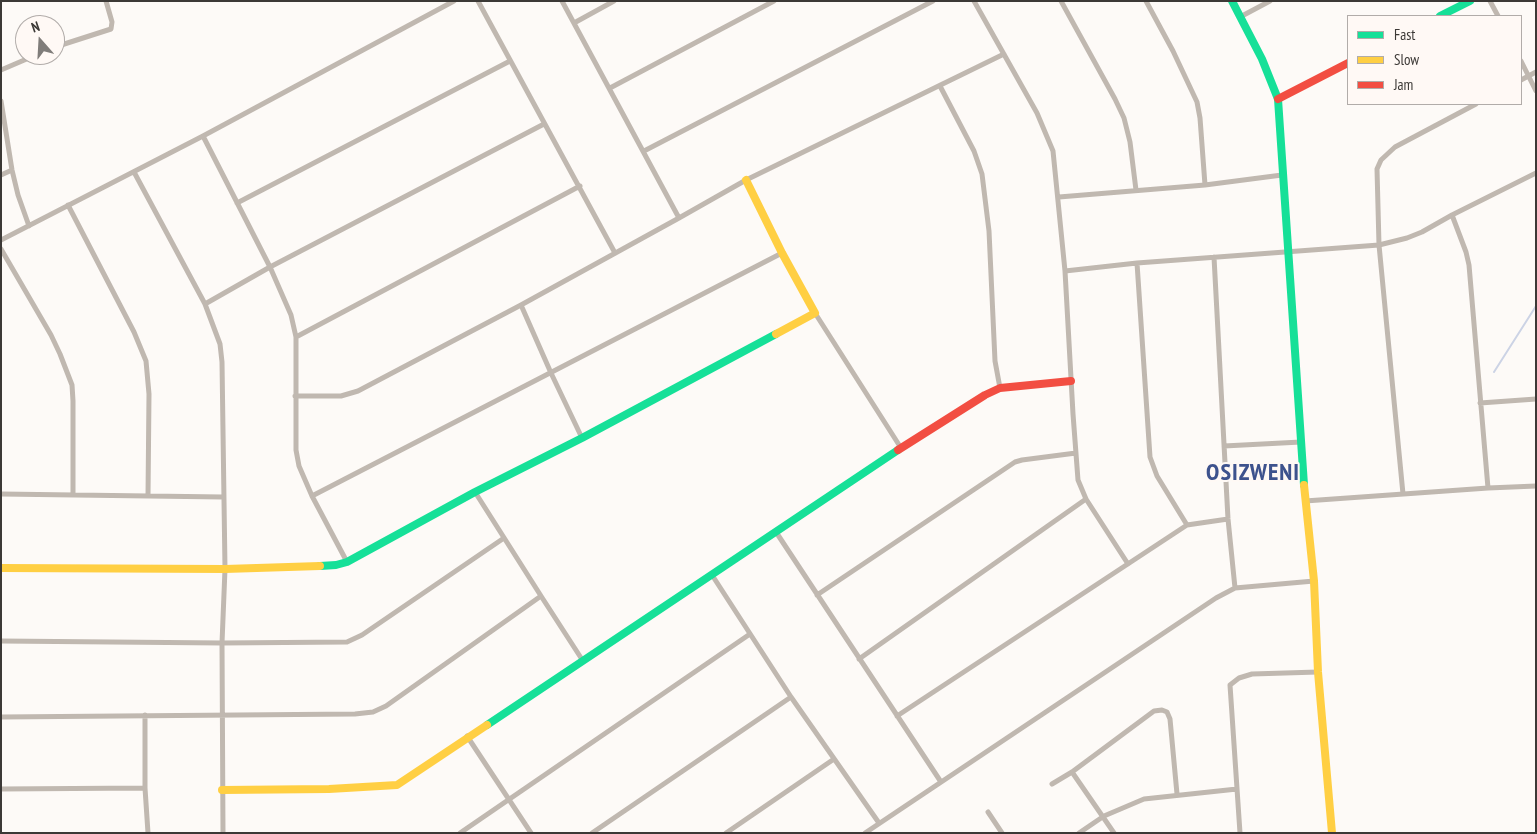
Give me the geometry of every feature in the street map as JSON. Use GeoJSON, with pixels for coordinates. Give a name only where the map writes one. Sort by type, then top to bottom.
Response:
{"type":"FeatureCollection","features":[{"type":"Feature","properties":{"kind":"street"},"geometry":{"type":"LineString","coordinates":[[65,44],[111,29],[112,22],[106,1]]}},
{"type":"Feature","properties":{"kind":"street"},"geometry":{"type":"LineString","coordinates":[[1,240],[203,136],[454,1]]}},
{"type":"Feature","properties":{"kind":"street"},"geometry":{"type":"LineString","coordinates":[[478,1],[615,253]]}},
{"type":"Feature","properties":{"kind":"street"},"geometry":{"type":"LineString","coordinates":[[562,1],[679,218]]}},
{"type":"Feature","properties":{"kind":"street"},"geometry":{"type":"LineString","coordinates":[[574,22],[614,1]]}},
{"type":"Feature","properties":{"kind":"street"},"geometry":{"type":"LineString","coordinates":[[610,88],[774,1]]}},
{"type":"Feature","properties":{"kind":"street"},"geometry":{"type":"LineString","coordinates":[[644,152],[933,1]]}},
{"type":"Feature","properties":{"kind":"street"},"geometry":{"type":"LineString","coordinates":[[974,1],[1045,128],[1053,151],[1065,271],[1078,480],[1086,499],[1128,564]]}},
{"type":"Feature","properties":{"kind":"street"},"geometry":{"type":"LineString","coordinates":[[1061,1],[1124,118],[1130,142],[1136,190]]}},
{"type":"Feature","properties":{"kind":"street"},"geometry":{"type":"LineString","coordinates":[[1146,1],[1174,50],[1197,102],[1205,186]]}},
{"type":"Feature","properties":{"kind":"street"},"geometry":{"type":"LineString","coordinates":[[1232,1],[1262,59],[1278,99],[1305,501],[1314,581],[1318,672],[1332,833]]}},
{"type":"Feature","properties":{"kind":"street"},"geometry":{"type":"LineString","coordinates":[[1240,17],[1270,1]]}},
{"type":"Feature","properties":{"kind":"street"},"geometry":{"type":"LineString","coordinates":[[1442,15],[1470,1]]}},
{"type":"Feature","properties":{"kind":"street"},"geometry":{"type":"LineString","coordinates":[[1490,1],[1497,15]]}},
{"type":"Feature","properties":{"kind":"street"},"geometry":{"type":"LineString","coordinates":[[295,396],[332,397],[350,394],[521,304],[746,180],[1004,54]]}},
{"type":"Feature","properties":{"kind":"street"},"geometry":{"type":"LineString","coordinates":[[237,203],[510,61]]}},
{"type":"Feature","properties":{"kind":"street"},"geometry":{"type":"LineString","coordinates":[[1522,63],[1536,91]]}},
{"type":"Feature","properties":{"kind":"street"},"geometry":{"type":"LineString","coordinates":[[1,70],[15,64]]}},
{"type":"Feature","properties":{"kind":"street"},"geometry":{"type":"LineString","coordinates":[[1278,99],[1347,64]]}},
{"type":"Feature","properties":{"kind":"street"},"geometry":{"type":"LineString","coordinates":[[1522,79],[1536,72]]}},
{"type":"Feature","properties":{"kind":"street"},"geometry":{"type":"LineString","coordinates":[[940,86],[974,151],[982,174],[988,231],[995,361],[1000,388]]}},
{"type":"Feature","properties":{"kind":"street"},"geometry":{"type":"LineString","coordinates":[[1,101],[12,170],[29,226]]}},
{"type":"Feature","properties":{"kind":"street"},"geometry":{"type":"LineString","coordinates":[[1404,494],[1379,245],[1377,169],[1380,160],[1395,147],[1474,105]]}},
{"type":"Feature","properties":{"kind":"street"},"geometry":{"type":"LineString","coordinates":[[205,304],[270,267],[544,124]]}},
{"type":"Feature","properties":{"kind":"street"},"geometry":{"type":"LineString","coordinates":[[203,136],[270,267],[291,315],[296,337],[296,450],[299,466],[312,496],[346,562]]}},
{"type":"Feature","properties":{"kind":"street"},"geometry":{"type":"LineString","coordinates":[[1,175],[12,170]]}},
{"type":"Feature","properties":{"kind":"street"},"geometry":{"type":"LineString","coordinates":[[134,172],[205,304],[221,353],[225,569],[222,643],[222,833]]}},
{"type":"Feature","properties":{"kind":"street"},"geometry":{"type":"LineString","coordinates":[[1065,271],[1138,263],[1379,245],[1422,232],[1536,173]]}},
{"type":"Feature","properties":{"kind":"street"},"geometry":{"type":"LineString","coordinates":[[1058,197],[1205,186],[1282,174]]}},
{"type":"Feature","properties":{"kind":"street"},"geometry":{"type":"LineString","coordinates":[[746,180],[782,253],[815,313],[901,448]]}},
{"type":"Feature","properties":{"kind":"street"},"geometry":{"type":"LineString","coordinates":[[296,337],[580,186]]}},
{"type":"Feature","properties":{"kind":"street"},"geometry":{"type":"LineString","coordinates":[[68,205],[134,332],[146,362],[148,394],[148,496]]}},
{"type":"Feature","properties":{"kind":"street"},"geometry":{"type":"LineString","coordinates":[[1452,215],[1469,265],[1488,488]]}},
{"type":"Feature","properties":{"kind":"street"},"geometry":{"type":"LineString","coordinates":[[1,249],[57,347],[72,385],[74,401],[73,495]]}},
{"type":"Feature","properties":{"kind":"street"},"geometry":{"type":"LineString","coordinates":[[312,496],[782,253]]}},
{"type":"Feature","properties":{"kind":"street"},"geometry":{"type":"LineString","coordinates":[[1214,257],[1228,519],[1235,588]]}},
{"type":"Feature","properties":{"kind":"street"},"geometry":{"type":"LineString","coordinates":[[1138,263],[1150,457],[1157,476],[1187,525]]}},
{"type":"Feature","properties":{"kind":"street"},"geometry":{"type":"LineString","coordinates":[[521,304],[582,438]]}},
{"type":"Feature","properties":{"kind":"street"},"geometry":{"type":"LineString","coordinates":[[1,568],[225,569],[309,567],[336,565],[346,562],[815,313]]}},
{"type":"Feature","properties":{"kind":"street"},"geometry":{"type":"LineString","coordinates":[[222,790],[329,789],[397,785],[901,448],[980,398],[1000,388],[1071,381]]}},
{"type":"Feature","properties":{"kind":"street"},"geometry":{"type":"LineString","coordinates":[[1480,403],[1536,399]]}},
{"type":"Feature","properties":{"kind":"street"},"geometry":{"type":"LineString","coordinates":[[1224,446],[1301,442]]}},
{"type":"Feature","properties":{"kind":"street"},"geometry":{"type":"LineString","coordinates":[[817,595],[1015,462],[1076,453]]}},
{"type":"Feature","properties":{"kind":"street"},"geometry":{"type":"LineString","coordinates":[[1305,501],[1536,486]]}},
{"type":"Feature","properties":{"kind":"street"},"geometry":{"type":"LineString","coordinates":[[475,492],[583,661]]}},
{"type":"Feature","properties":{"kind":"street"},"geometry":{"type":"LineString","coordinates":[[1,494],[223,496]]}},
{"type":"Feature","properties":{"kind":"street"},"geometry":{"type":"LineString","coordinates":[[859,659],[1086,499]]}},
{"type":"Feature","properties":{"kind":"street"},"geometry":{"type":"LineString","coordinates":[[897,716],[1187,525],[1228,519]]}},
{"type":"Feature","properties":{"kind":"street"},"geometry":{"type":"LineString","coordinates":[[776,532],[941,782]]}},
{"type":"Feature","properties":{"kind":"street"},"geometry":{"type":"LineString","coordinates":[[1,641],[347,642],[362,635],[504,538]]}},
{"type":"Feature","properties":{"kind":"street"},"geometry":{"type":"LineString","coordinates":[[712,575],[792,698],[879,823]]}},
{"type":"Feature","properties":{"kind":"street"},"geometry":{"type":"LineString","coordinates":[[865,833],[1216,598],[1235,588],[1314,581]]}},
{"type":"Feature","properties":{"kind":"street"},"geometry":{"type":"LineString","coordinates":[[1,717],[355,714],[373,712],[394,701],[541,596]]}},
{"type":"Feature","properties":{"kind":"street"},"geometry":{"type":"LineString","coordinates":[[460,833],[750,634]]}},
{"type":"Feature","properties":{"kind":"street"},"geometry":{"type":"LineString","coordinates":[[1240,833],[1230,685],[1239,678],[1252,674],[1318,672]]}},
{"type":"Feature","properties":{"kind":"street"},"geometry":{"type":"LineString","coordinates":[[592,833],[792,698]]}},
{"type":"Feature","properties":{"kind":"street"},"geometry":{"type":"LineString","coordinates":[[1052,784],[1072,772],[1154,711],[1162,710],[1167,712],[1170,719],[1177,794]]}},
{"type":"Feature","properties":{"kind":"street"},"geometry":{"type":"LineString","coordinates":[[145,715],[145,788],[148,833]]}},
{"type":"Feature","properties":{"kind":"street"},"geometry":{"type":"LineString","coordinates":[[468,736],[531,833]]}},
{"type":"Feature","properties":{"kind":"street"},"geometry":{"type":"LineString","coordinates":[[726,833],[834,759]]}},
{"type":"Feature","properties":{"kind":"street"},"geometry":{"type":"LineString","coordinates":[[1072,772],[1114,833]]}},
{"type":"Feature","properties":{"kind":"street"},"geometry":{"type":"LineString","coordinates":[[1,789],[145,788]]}},
{"type":"Feature","properties":{"kind":"street"},"geometry":{"type":"LineString","coordinates":[[1079,833],[1104,816],[1144,799],[1237,789]]}},
{"type":"Feature","properties":{"kind":"street"},"geometry":{"type":"LineString","coordinates":[[988,812],[1002,833]]}},
{"type":"Feature","properties":{"kind":"waterway"},"geometry":{"type":"LineString","coordinates":[[1494,372],[1536,306]]}},
{"type":"Feature","properties":{"kind":"traffic: fast"},"geometry":{"type":"LineString","coordinates":[[1232,1],[1262,59],[1278,99],[1304,485]]}},
{"type":"Feature","properties":{"kind":"traffic: fast"},"geometry":{"type":"LineString","coordinates":[[1442,15],[1470,1]]}},
{"type":"Feature","properties":{"kind":"traffic: fast"},"geometry":{"type":"LineString","coordinates":[[320,566],[347,562],[475,492],[582,438],[776,334]]}},
{"type":"Feature","properties":{"kind":"traffic: fast"},"geometry":{"type":"LineString","coordinates":[[487,725],[898,450]]}},
{"type":"Feature","properties":{"kind":"traffic: slow"},"geometry":{"type":"LineString","coordinates":[[746,180],[782,253],[815,313],[776,334]]}},
{"type":"Feature","properties":{"kind":"traffic: slow"},"geometry":{"type":"LineString","coordinates":[[1304,485],[1314,581],[1318,672],[1332,833]]}},
{"type":"Feature","properties":{"kind":"traffic: slow"},"geometry":{"type":"LineString","coordinates":[[1,568],[225,569],[320,566]]}},
{"type":"Feature","properties":{"kind":"traffic: slow"},"geometry":{"type":"LineString","coordinates":[[222,790],[329,789],[397,785],[487,725]]}},
{"type":"Feature","properties":{"kind":"traffic: jam"},"geometry":{"type":"LineString","coordinates":[[1278,99],[1347,64]]}},
{"type":"Feature","properties":{"kind":"traffic: jam"},"geometry":{"type":"LineString","coordinates":[[898,450],[985,395],[1000,388],[1071,381]]}},
{"type":"Feature","properties":{"kind":"district","name":"OSIZWENI"},"geometry":{"type":"Point","coordinates":[1253,473]}}]}
